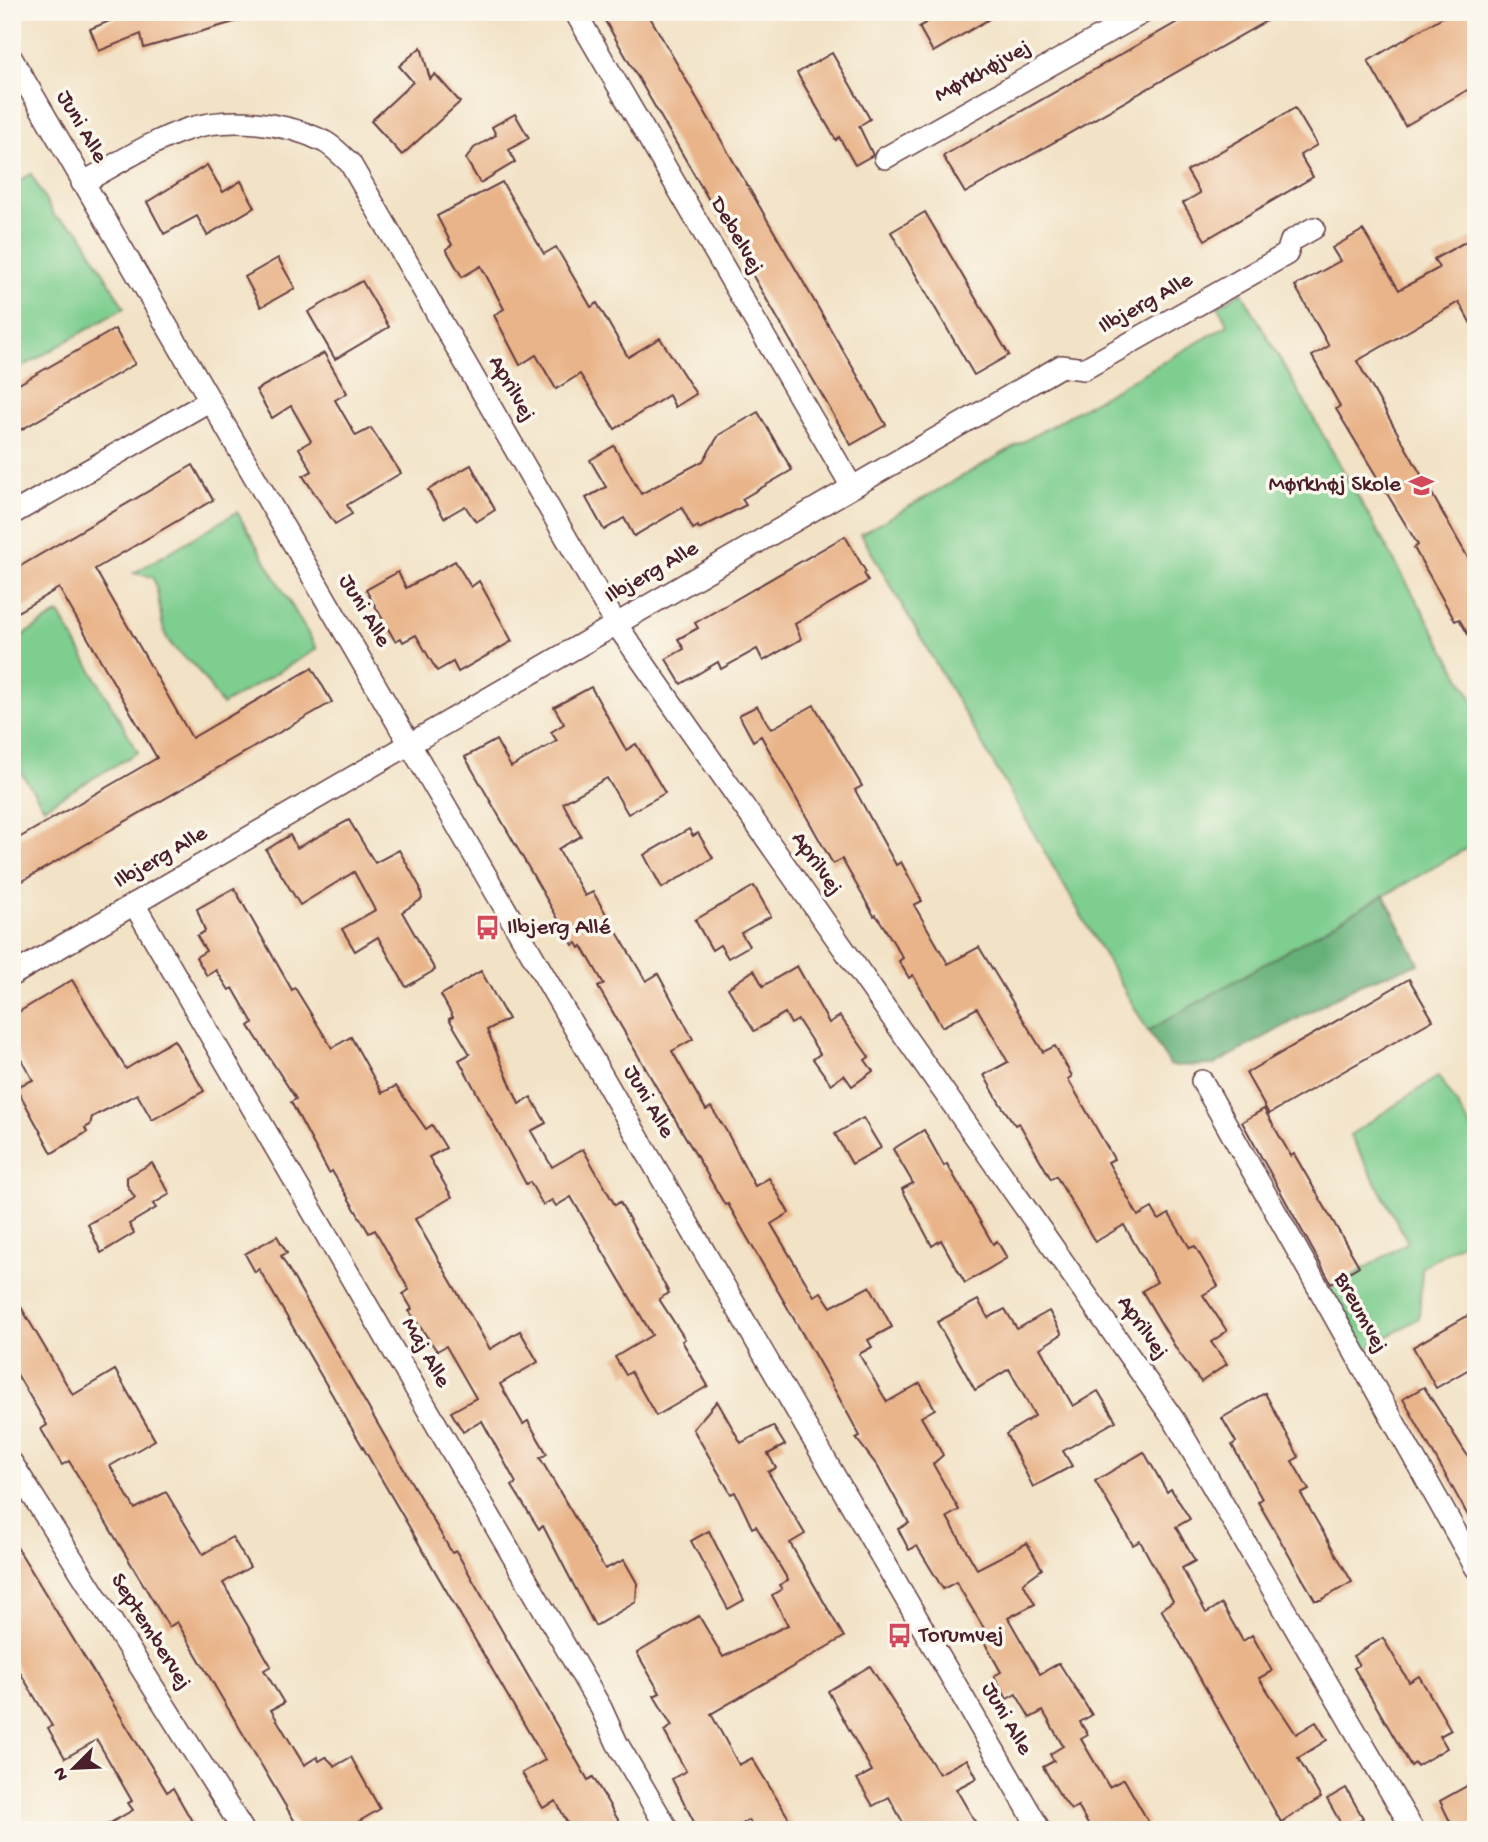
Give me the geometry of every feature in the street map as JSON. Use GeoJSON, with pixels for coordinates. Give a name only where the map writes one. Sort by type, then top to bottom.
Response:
{"type":"FeatureCollection","features":[{"type":"Feature","properties":{"kind":"street","name":"Debelvej"},"geometry":{"type":"LineString","coordinates":[[575,12],[852,487]]}},
{"type":"Feature","properties":{"kind":"street","name":"Mørkhøjvej"},"geometry":{"type":"LineString","coordinates":[[885,158],[1144,12]]}},
{"type":"Feature","properties":{"kind":"street","name":"Juni Alle"},"geometry":{"type":"LineString","coordinates":[[12,59],[1040,1830]]}},
{"type":"Feature","properties":{"kind":"street","name":"Aprilvej"},"geometry":{"type":"LineString","coordinates":[[82,183],[162,140],[205,125],[262,124],[296,130],[328,143],[350,163],[616,624],[1174,1420],[1413,1830]]}},
{"type":"Feature","properties":{"kind":"street","name":"Ilbjerg Alle"},"geometry":{"type":"LineString","coordinates":[[12,975],[410,741],[1061,366],[1084,369],[1244,279],[1287,254],[1291,241],[1314,228]]}},
{"type":"Feature","properties":{"kind":"street"},"geometry":{"type":"LineString","coordinates":[[12,514],[209,401]]}},
{"type":"Feature","properties":{"kind":"street","name":"Maj Alle"},"geometry":{"type":"LineString","coordinates":[[134,904],[601,1708],[617,1743],[668,1830]]}},
{"type":"Feature","properties":{"kind":"street","name":"Breumvej"},"geometry":{"type":"LineString","coordinates":[[1202,1081],[1476,1568]]}},
{"type":"Feature","properties":{"kind":"street","name":"Septembervej"},"geometry":{"type":"LineString","coordinates":[[12,1463],[243,1830]]}},
{"type":"Feature","properties":{"kind":"green space"},"geometry":{"type":"Polygon","coordinates":[[[31,174],[55,217],[79,230],[124,308],[19,369],[12,357],[12,186],[31,174]]]}},
{"type":"Feature","properties":{"kind":"green space"},"geometry":{"type":"Polygon","coordinates":[[[1242,292],[1476,705],[1476,871],[1472,874],[1471,846],[1148,1031],[861,534],[1228,325],[1218,306],[1242,292]]]}},
{"type":"Feature","properties":{"kind":"green space"},"geometry":{"type":"Polygon","coordinates":[[[237,512],[317,649],[222,705],[200,672],[172,646],[166,636],[153,577],[134,573],[237,512]]]}},
{"type":"Feature","properties":{"kind":"green space"},"geometry":{"type":"Polygon","coordinates":[[[59,613],[138,752],[44,807],[12,759],[12,642],[59,613]]]}},
{"type":"Feature","properties":{"kind":"green space"},"geometry":{"type":"Polygon","coordinates":[[[1384,895],[1419,964],[1362,983],[1214,1065],[1171,1066],[1148,1031],[1384,895]]]}},
{"type":"Feature","properties":{"kind":"green space"},"geometry":{"type":"Polygon","coordinates":[[[1439,1076],[1476,1135],[1476,1234],[1422,1267],[1419,1318],[1360,1353],[1325,1292],[1408,1242],[1350,1135],[1439,1076]]]}},
{"type":"Feature","properties":{"kind":"building"},"geometry":{"type":"Polygon","coordinates":[[[131,12],[247,12],[248,18],[144,48],[141,34],[99,51],[90,29],[131,12]]]}},
{"type":"Feature","properties":{"kind":"building"},"geometry":{"type":"Polygon","coordinates":[[[600,12],[647,12],[886,425],[851,445],[600,12]]]}},
{"type":"Feature","properties":{"kind":"building"},"geometry":{"type":"Polygon","coordinates":[[[944,12],[1001,12],[933,52],[919,27],[944,12]]]}},
{"type":"Feature","properties":{"kind":"building"},"geometry":{"type":"Polygon","coordinates":[[[1195,12],[1282,12],[965,193],[943,156],[1195,12]]]}},
{"type":"Feature","properties":{"kind":"building"},"geometry":{"type":"Polygon","coordinates":[[[1451,12],[1476,12],[1476,85],[1405,126],[1368,61],[1451,12]]]}},
{"type":"Feature","properties":{"kind":"building"},"geometry":{"type":"Polygon","coordinates":[[[421,47],[430,79],[435,74],[460,102],[402,155],[371,121],[413,82],[399,66],[421,47]]]}},
{"type":"Feature","properties":{"kind":"building"},"geometry":{"type":"Polygon","coordinates":[[[832,53],[870,119],[859,126],[873,155],[855,165],[839,137],[836,140],[797,73],[832,53]]]}},
{"type":"Feature","properties":{"kind":"building"},"geometry":{"type":"Polygon","coordinates":[[[1295,108],[1317,145],[1300,155],[1313,177],[1205,240],[1183,203],[1200,193],[1187,171],[1295,108]]]}},
{"type":"Feature","properties":{"kind":"building"},"geometry":{"type":"Polygon","coordinates":[[[515,114],[529,138],[509,150],[515,162],[480,183],[466,159],[474,148],[496,135],[492,127],[515,114]]]}},
{"type":"Feature","properties":{"kind":"building"},"geometry":{"type":"Polygon","coordinates":[[[207,165],[223,192],[241,181],[255,207],[207,235],[197,216],[164,234],[147,202],[207,165]]]}},
{"type":"Feature","properties":{"kind":"building"},"geometry":{"type":"Polygon","coordinates":[[[502,182],[544,254],[556,247],[591,307],[597,303],[628,357],[660,338],[696,394],[675,407],[669,395],[615,429],[580,374],[556,389],[536,355],[520,365],[494,315],[504,309],[481,266],[462,277],[446,249],[452,245],[437,216],[502,182]]]}},
{"type":"Feature","properties":{"kind":"building"},"geometry":{"type":"Polygon","coordinates":[[[925,212],[1009,355],[974,375],[891,232],[925,212]]]}},
{"type":"Feature","properties":{"kind":"building"},"geometry":{"type":"Polygon","coordinates":[[[1363,230],[1399,290],[1439,268],[1434,259],[1476,236],[1476,333],[1459,302],[1357,361],[1476,572],[1476,648],[1459,619],[1455,621],[1414,548],[1418,545],[1336,409],[1340,406],[1312,356],[1329,346],[1295,286],[1340,261],[1332,248],[1363,230]]]}},
{"type":"Feature","properties":{"kind":"building"},"geometry":{"type":"Polygon","coordinates":[[[278,258],[295,288],[261,307],[245,277],[278,258]]]}},
{"type":"Feature","properties":{"kind":"building"},"geometry":{"type":"Polygon","coordinates":[[[362,281],[389,327],[335,359],[308,312],[362,281]]]}},
{"type":"Feature","properties":{"kind":"building"},"geometry":{"type":"Polygon","coordinates":[[[115,329],[135,364],[12,435],[12,388],[115,329]]]}},
{"type":"Feature","properties":{"kind":"building"},"geometry":{"type":"Polygon","coordinates":[[[324,353],[347,393],[335,400],[356,436],[371,428],[401,473],[347,505],[352,514],[335,524],[303,476],[312,471],[299,448],[311,441],[291,406],[272,418],[256,390],[324,353]]]}},
{"type":"Feature","properties":{"kind":"building"},"geometry":{"type":"Polygon","coordinates":[[[758,412],[792,470],[742,499],[746,505],[699,529],[698,526],[693,529],[682,508],[634,536],[624,518],[604,530],[586,498],[606,487],[590,460],[614,446],[641,494],[703,461],[719,435],[758,412]]]}},
{"type":"Feature","properties":{"kind":"building"},"geometry":{"type":"Polygon","coordinates":[[[193,465],[213,500],[95,569],[192,738],[312,668],[332,702],[12,887],[12,842],[157,758],[59,588],[12,615],[12,571],[193,465]]]}},
{"type":"Feature","properties":{"kind":"building"},"geometry":{"type":"Polygon","coordinates":[[[471,465],[495,510],[476,522],[465,506],[444,518],[428,490],[471,465]]]}},
{"type":"Feature","properties":{"kind":"building"},"geometry":{"type":"Polygon","coordinates":[[[845,536],[866,572],[864,573],[868,581],[795,624],[801,639],[763,661],[757,649],[721,669],[718,662],[681,684],[666,659],[684,649],[678,639],[698,628],[695,623],[845,536]]]}},
{"type":"Feature","properties":{"kind":"building"},"geometry":{"type":"Polygon","coordinates":[[[455,561],[471,587],[479,581],[512,641],[458,672],[453,662],[437,671],[416,635],[403,642],[401,638],[395,641],[366,590],[398,572],[406,588],[455,561]]]}},
{"type":"Feature","properties":{"kind":"building"},"geometry":{"type":"Polygon","coordinates":[[[591,687],[626,750],[636,744],[665,793],[628,814],[607,778],[563,803],[581,836],[558,849],[585,896],[593,892],[646,981],[658,974],[693,1039],[672,1051],[706,1110],[711,1107],[727,1132],[755,1186],[769,1178],[789,1213],[771,1224],[814,1296],[821,1292],[831,1307],[870,1286],[892,1327],[868,1340],[872,1347],[859,1354],[887,1402],[920,1383],[935,1409],[921,1417],[943,1455],[933,1464],[959,1510],[947,1517],[977,1569],[1027,1543],[1042,1569],[1023,1583],[1035,1604],[1008,1618],[1040,1674],[1059,1663],[1092,1715],[1080,1722],[1088,1735],[1081,1739],[1109,1787],[1124,1779],[1149,1823],[1137,1830],[1091,1830],[1078,1806],[1071,1810],[1060,1795],[1043,1767],[1054,1761],[1050,1754],[1063,1746],[1043,1711],[1030,1718],[1016,1694],[1007,1699],[994,1676],[1001,1672],[979,1633],[985,1630],[956,1582],[943,1589],[917,1546],[909,1550],[898,1529],[909,1523],[878,1467],[856,1438],[860,1436],[837,1394],[728,1204],[725,1205],[598,987],[604,984],[582,946],[580,948],[577,943],[573,945],[465,757],[496,740],[511,767],[557,741],[551,732],[564,724],[554,707],[591,687]]]}},
{"type":"Feature","properties":{"kind":"building"},"geometry":{"type":"Polygon","coordinates":[[[814,705],[862,786],[855,790],[896,865],[901,862],[922,901],[914,905],[948,964],[979,947],[1043,1052],[1055,1046],[1072,1076],[1068,1079],[1114,1159],[1108,1162],[1138,1216],[1152,1208],[1159,1220],[1169,1214],[1190,1248],[1195,1246],[1218,1286],[1203,1295],[1227,1331],[1211,1342],[1227,1364],[1201,1382],[1177,1350],[1142,1291],[1157,1282],[1124,1225],[1095,1242],[1056,1176],[1051,1179],[1019,1123],[1015,1125],[999,1102],[984,1075],[1008,1062],[977,1008],[942,1027],[913,975],[909,978],[899,961],[903,958],[876,915],[874,916],[842,859],[833,864],[761,736],[753,741],[739,715],[757,706],[771,729],[814,705]]]}},
{"type":"Feature","properties":{"kind":"building"},"geometry":{"type":"Polygon","coordinates":[[[349,820],[375,863],[399,850],[420,887],[422,899],[402,912],[435,970],[406,987],[378,937],[355,951],[342,929],[375,910],[354,872],[300,905],[266,850],[290,835],[297,848],[349,820]]]}},
{"type":"Feature","properties":{"kind":"building"},"geometry":{"type":"Polygon","coordinates":[[[689,829],[693,836],[698,833],[713,858],[662,888],[644,855],[689,829]]]}},
{"type":"Feature","properties":{"kind":"building"},"geometry":{"type":"Polygon","coordinates":[[[754,886],[771,916],[741,933],[749,946],[728,958],[720,945],[712,950],[695,920],[754,886]]]}},
{"type":"Feature","properties":{"kind":"building"},"geometry":{"type":"Polygon","coordinates":[[[234,888],[292,990],[295,988],[332,1048],[351,1037],[382,1093],[396,1086],[426,1129],[432,1125],[446,1148],[429,1157],[452,1197],[415,1219],[490,1349],[520,1331],[538,1362],[500,1384],[523,1424],[528,1421],[547,1454],[540,1458],[605,1569],[624,1560],[637,1583],[636,1602],[595,1626],[543,1526],[539,1529],[512,1486],[516,1483],[482,1421],[463,1432],[451,1412],[476,1398],[446,1346],[437,1351],[409,1311],[412,1309],[403,1294],[409,1290],[375,1230],[369,1233],[332,1171],[329,1173],[291,1102],[296,1099],[249,1026],[253,1023],[233,988],[229,990],[216,970],[207,976],[196,957],[206,951],[197,936],[205,931],[197,909],[234,888]]]}},
{"type":"Feature","properties":{"kind":"building"},"geometry":{"type":"Polygon","coordinates":[[[797,966],[829,1023],[840,1016],[869,1057],[865,1060],[873,1071],[852,1086],[844,1075],[831,1084],[813,1059],[820,1054],[798,1020],[791,1024],[785,1013],[754,1031],[728,988],[754,970],[763,986],[797,966]]]}},
{"type":"Feature","properties":{"kind":"building"},"geometry":{"type":"Polygon","coordinates":[[[481,971],[508,1019],[487,1030],[519,1104],[531,1097],[546,1123],[531,1131],[552,1167],[583,1149],[615,1205],[620,1202],[669,1293],[659,1299],[685,1339],[682,1341],[708,1386],[656,1416],[631,1372],[626,1375],[615,1357],[652,1335],[571,1197],[556,1206],[552,1200],[543,1205],[530,1182],[526,1184],[459,1060],[470,1054],[449,1019],[453,1017],[441,995],[481,971]]]}},
{"type":"Feature","properties":{"kind":"building"},"geometry":{"type":"Polygon","coordinates":[[[1409,979],[1433,1020],[1269,1114],[1246,1073],[1409,979]]]}},
{"type":"Feature","properties":{"kind":"building"},"geometry":{"type":"Polygon","coordinates":[[[72,980],[126,1069],[174,1040],[204,1091],[152,1120],[137,1094],[92,1117],[90,1125],[85,1128],[87,1132],[52,1153],[16,1087],[33,1080],[12,1043],[12,1016],[72,980]]]}},
{"type":"Feature","properties":{"kind":"building"},"geometry":{"type":"Polygon","coordinates":[[[1264,1109],[1291,1156],[1294,1154],[1359,1266],[1331,1283],[1242,1122],[1264,1109]]]}},
{"type":"Feature","properties":{"kind":"building"},"geometry":{"type":"Polygon","coordinates":[[[863,1118],[881,1148],[852,1164],[835,1134],[863,1118]]]}},
{"type":"Feature","properties":{"kind":"building"},"geometry":{"type":"Polygon","coordinates":[[[924,1130],[993,1244],[997,1241],[1007,1258],[965,1283],[941,1240],[932,1246],[902,1189],[913,1183],[893,1149],[924,1130]]]}},
{"type":"Feature","properties":{"kind":"building"},"geometry":{"type":"Polygon","coordinates":[[[152,1163],[170,1194],[153,1204],[156,1208],[129,1224],[134,1233],[101,1253],[88,1224],[135,1198],[127,1185],[127,1177],[152,1163]]]}},
{"type":"Feature","properties":{"kind":"building"},"geometry":{"type":"Polygon","coordinates":[[[277,1236],[287,1253],[281,1256],[452,1553],[456,1551],[588,1780],[593,1777],[624,1830],[571,1830],[556,1801],[543,1808],[522,1773],[545,1760],[259,1269],[255,1272],[245,1254],[277,1236]]]}},
{"type":"Feature","properties":{"kind":"building"},"geometry":{"type":"Polygon","coordinates":[[[12,1292],[73,1395],[115,1370],[155,1440],[110,1466],[135,1509],[166,1492],[203,1554],[232,1537],[250,1567],[223,1583],[271,1666],[264,1670],[284,1703],[271,1710],[304,1765],[317,1757],[319,1761],[326,1757],[335,1766],[351,1757],[380,1809],[344,1830],[298,1827],[177,1622],[169,1627],[69,1461],[62,1465],[41,1429],[47,1425],[12,1366],[12,1292]]]}},
{"type":"Feature","properties":{"kind":"building"},"geometry":{"type":"Polygon","coordinates":[[[978,1300],[988,1318],[1005,1309],[1017,1329],[1049,1311],[1062,1334],[1040,1348],[1073,1406],[1098,1391],[1116,1421],[1063,1451],[1072,1466],[1033,1487],[1006,1434],[1035,1416],[1009,1369],[975,1390],[937,1322],[978,1300]]]}},
{"type":"Feature","properties":{"kind":"building"},"geometry":{"type":"Polygon","coordinates":[[[1476,1311],[1476,1365],[1436,1388],[1413,1347],[1476,1311]]]}},
{"type":"Feature","properties":{"kind":"building"},"geometry":{"type":"Polygon","coordinates":[[[1424,1387],[1476,1469],[1476,1530],[1403,1399],[1424,1387]]]}},
{"type":"Feature","properties":{"kind":"building"},"geometry":{"type":"Polygon","coordinates":[[[1265,1393],[1299,1457],[1292,1461],[1309,1490],[1301,1494],[1352,1582],[1321,1600],[1315,1600],[1258,1502],[1262,1499],[1232,1445],[1236,1442],[1222,1418],[1265,1393]]]}},
{"type":"Feature","properties":{"kind":"building"},"geometry":{"type":"Polygon","coordinates":[[[717,1401],[741,1443],[773,1426],[785,1445],[768,1454],[776,1468],[768,1472],[805,1534],[790,1543],[844,1637],[711,1714],[739,1765],[752,1758],[796,1830],[755,1830],[749,1820],[733,1830],[698,1830],[672,1779],[686,1771],[664,1731],[672,1726],[654,1696],[660,1693],[637,1653],[699,1616],[723,1657],[788,1625],[772,1595],[782,1589],[779,1585],[788,1580],[756,1526],[752,1528],[735,1492],[731,1494],[693,1429],[717,1401]]]}},
{"type":"Feature","properties":{"kind":"building"},"geometry":{"type":"Polygon","coordinates":[[[1144,1452],[1167,1492],[1171,1489],[1190,1519],[1176,1527],[1195,1561],[1182,1568],[1206,1613],[1222,1604],[1243,1641],[1252,1635],[1272,1671],[1259,1678],[1296,1734],[1316,1722],[1327,1740],[1298,1758],[1321,1798],[1281,1822],[1161,1609],[1173,1601],[1140,1541],[1133,1545],[1095,1481],[1144,1452]]]}},
{"type":"Feature","properties":{"kind":"building"},"geometry":{"type":"Polygon","coordinates":[[[709,1531],[744,1600],[728,1609],[691,1541],[709,1531]]]}},
{"type":"Feature","properties":{"kind":"building"},"geometry":{"type":"Polygon","coordinates":[[[12,1539],[167,1792],[173,1788],[197,1830],[98,1830],[133,1810],[128,1803],[132,1801],[97,1740],[65,1758],[48,1728],[52,1726],[12,1659],[12,1539]]]}},
{"type":"Feature","properties":{"kind":"building"},"geometry":{"type":"Polygon","coordinates":[[[1383,1638],[1409,1682],[1419,1676],[1451,1730],[1440,1736],[1447,1748],[1417,1766],[1415,1763],[1411,1766],[1354,1668],[1359,1665],[1353,1656],[1383,1638]]]}},
{"type":"Feature","properties":{"kind":"building"},"geometry":{"type":"Polygon","coordinates":[[[870,1666],[939,1774],[967,1759],[977,1778],[956,1789],[980,1830],[907,1830],[889,1797],[873,1806],[857,1779],[872,1771],[828,1691],[870,1666]]]}},
{"type":"Feature","properties":{"kind":"building"},"geometry":{"type":"Polygon","coordinates":[[[1476,1781],[1476,1830],[1454,1830],[1440,1801],[1476,1781]]]}},
{"type":"Feature","properties":{"kind":"building"},"geometry":{"type":"Polygon","coordinates":[[[1346,1788],[1363,1818],[1344,1829],[1327,1799],[1346,1788]]]}},
{"type":"Feature","properties":{"kind":"place","name":"Mørkhøj Skole"},"geometry":{"type":"Point","coordinates":[1421,485]}},
{"type":"Feature","properties":{"kind":"place","name":"Ilbjerg Allé"},"geometry":{"type":"Point","coordinates":[487,928]}},
{"type":"Feature","properties":{"kind":"place","name":"Torumvej"},"geometry":{"type":"Point","coordinates":[899,1636]}}]}
